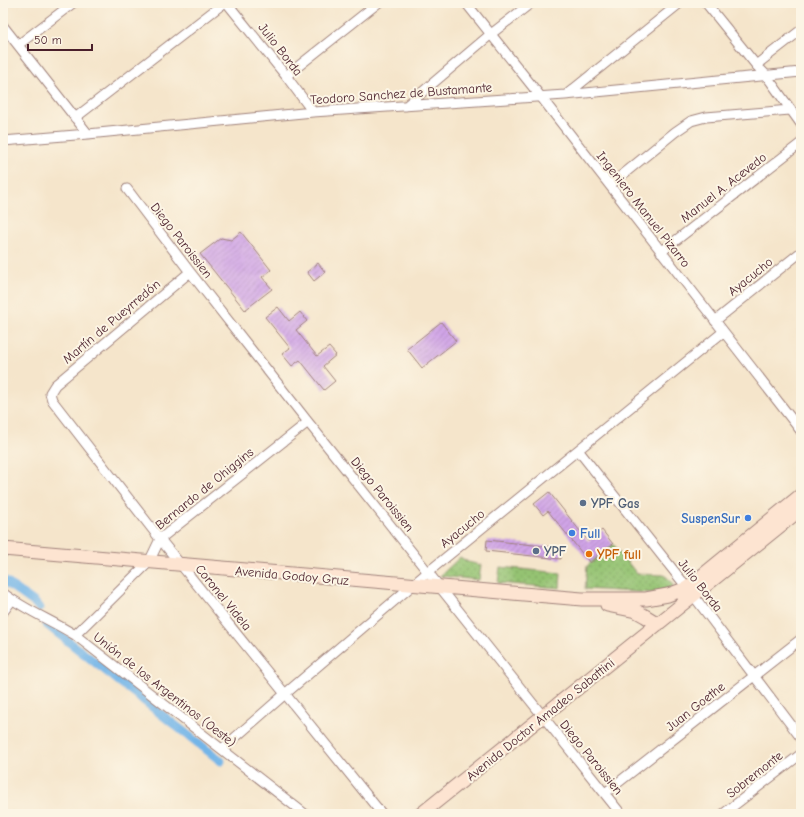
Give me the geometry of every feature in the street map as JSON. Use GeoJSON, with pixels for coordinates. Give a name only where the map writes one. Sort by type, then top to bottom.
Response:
{"type":"FeatureCollection","features":[{"type":"Feature","properties":{"kind":"main road","name":"Avenida Doctor Amadeo Sabattini"},"geometry":{"type":"LineString","coordinates":[[421,814],[658,624],[690,591],[801,495]]}},
{"type":"Feature","properties":{"kind":"main road","name":"Avenida Doctor Amadeo Sabattini"},"geometry":{"type":"LineString","coordinates":[[690,591],[801,509]]}},
{"type":"Feature","properties":{"kind":"main road","name":"Avenida Godoy Gruz"},"geometry":{"type":"LineString","coordinates":[[3,549],[182,566],[582,599],[646,599],[690,591]]}},
{"type":"Feature","properties":{"kind":"main road","name":"Avenida Godoy Gruz"},"geometry":{"type":"LineString","coordinates":[[582,599],[636,611],[658,624]]}},
{"type":"Feature","properties":{"kind":"street"},"geometry":{"type":"LineString","coordinates":[[18,45],[72,3]]}},
{"type":"Feature","properties":{"kind":"street"},"geometry":{"type":"LineString","coordinates":[[75,118],[224,3]]}},
{"type":"Feature","properties":{"kind":"street","name":"Julio Borda"},"geometry":{"type":"LineString","coordinates":[[227,3],[313,112]]}},
{"type":"Feature","properties":{"kind":"street"},"geometry":{"type":"LineString","coordinates":[[286,76],[378,3]]}},
{"type":"Feature","properties":{"kind":"street","name":"Ingeniero Manuel Pizarro"},"geometry":{"type":"LineString","coordinates":[[466,3],[610,185],[801,431]]}},
{"type":"Feature","properties":{"kind":"street"},"geometry":{"type":"LineString","coordinates":[[406,106],[491,34],[531,3]]}},
{"type":"Feature","properties":{"kind":"street"},"geometry":{"type":"LineString","coordinates":[[565,95],[680,3]]}},
{"type":"Feature","properties":{"kind":"street"},"geometry":{"type":"LineString","coordinates":[[706,3],[756,65],[766,75],[801,124]]}},
{"type":"Feature","properties":{"kind":"street"},"geometry":{"type":"LineString","coordinates":[[3,26],[88,134]]}},
{"type":"Feature","properties":{"kind":"street"},"geometry":{"type":"LineString","coordinates":[[756,65],[801,30]]}},
{"type":"Feature","properties":{"kind":"street","name":"Teodoro Sanchez de Bustamante"},"geometry":{"type":"LineString","coordinates":[[3,141],[313,112],[565,95],[801,72]]}},
{"type":"Feature","properties":{"kind":"street"},"geometry":{"type":"LineString","coordinates":[[610,185],[675,132],[691,121],[706,117],[790,110]]}},
{"type":"Feature","properties":{"kind":"street","name":"Manuel A. Acevedo"},"geometry":{"type":"LineString","coordinates":[[661,252],[801,143]]}},
{"type":"Feature","properties":{"kind":"street","name":"Diego Paroissien"},"geometry":{"type":"LineString","coordinates":[[127,189],[308,422],[621,814]]}},
{"type":"Feature","properties":{"kind":"street","name":"Ayacucho"},"geometry":{"type":"LineString","coordinates":[[715,321],[801,252]]}},
{"type":"Feature","properties":{"kind":"street","name":"Martín de Pueyrredón"},"geometry":{"type":"LineString","coordinates":[[50,393],[55,385],[190,272]]}},
{"type":"Feature","properties":{"kind":"street","name":"Ayacucho"},"geometry":{"type":"LineString","coordinates":[[222,749],[412,585],[723,332]]}},
{"type":"Feature","properties":{"kind":"street","name":"Coronel Videla"},"geometry":{"type":"LineString","coordinates":[[50,393],[52,400],[160,539],[382,814]]}},
{"type":"Feature","properties":{"kind":"street","name":"Bernardo de Ohiggins"},"geometry":{"type":"LineString","coordinates":[[75,635],[149,562],[160,539],[308,422]]}},
{"type":"Feature","properties":{"kind":"street","name":"Julio Borda"},"geometry":{"type":"LineString","coordinates":[[578,450],[690,591],[801,738]]}},
{"type":"Feature","properties":{"kind":"street","name":"Unión de los Argentinos (Oeste)"},"geometry":{"type":"LineString","coordinates":[[3,593],[25,608],[60,625],[75,635],[305,814]]}},
{"type":"Feature","properties":{"kind":"street"},"geometry":{"type":"LineString","coordinates":[[3,612],[12,600]]}},
{"type":"Feature","properties":{"kind":"street","name":"Juan Goethe"},"geometry":{"type":"LineString","coordinates":[[605,793],[801,639]]}},
{"type":"Feature","properties":{"kind":"street","name":"Sobremonte"},"geometry":{"type":"LineString","coordinates":[[723,814],[801,754]]}},
{"type":"Feature","properties":{"kind":"green space"},"geometry":{"type":"Polygon","coordinates":[[[613,544],[637,574],[664,575],[673,584],[672,588],[651,593],[585,589],[587,566],[613,544]]]}},
{"type":"Feature","properties":{"kind":"green space"},"geometry":{"type":"Polygon","coordinates":[[[460,557],[468,562],[481,565],[479,580],[440,576],[460,557]]]}},
{"type":"Feature","properties":{"kind":"green space"},"geometry":{"type":"Polygon","coordinates":[[[500,567],[561,573],[560,588],[498,583],[500,567]]]}},
{"type":"Feature","properties":{"kind":"building"},"geometry":{"type":"Polygon","coordinates":[[[241,232],[271,270],[262,277],[272,289],[245,310],[200,254],[221,238],[231,240],[241,232]]]}},
{"type":"Feature","properties":{"kind":"building"},"geometry":{"type":"Polygon","coordinates":[[[318,263],[325,272],[314,281],[307,272],[318,263]]]}},
{"type":"Feature","properties":{"kind":"building"},"geometry":{"type":"Polygon","coordinates":[[[278,307],[289,321],[300,312],[307,321],[296,330],[317,356],[329,347],[336,355],[323,366],[335,381],[324,390],[300,360],[292,366],[282,354],[290,348],[265,317],[278,307]]]}},
{"type":"Feature","properties":{"kind":"building"},"geometry":{"type":"Polygon","coordinates":[[[441,322],[456,341],[422,368],[407,349],[441,322]]]}},
{"type":"Feature","properties":{"kind":"building"},"geometry":{"type":"Polygon","coordinates":[[[549,492],[588,541],[602,530],[613,544],[590,563],[548,511],[543,515],[534,504],[549,492]]]}},
{"type":"Feature","properties":{"kind":"building"},"geometry":{"type":"Polygon","coordinates":[[[487,540],[562,548],[561,559],[486,551],[487,540]]]}},
{"type":"Feature","properties":{"kind":"waterway"},"geometry":{"type":"LineString","coordinates":[[3,580],[35,603],[39,608]]}},
{"type":"Feature","properties":{"kind":"waterway"},"geometry":{"type":"LineString","coordinates":[[46,624],[221,761]]}},
{"type":"Feature","properties":{"kind":"place","name":"YPF Gas"},"geometry":{"type":"Point","coordinates":[583,503]}},
{"type":"Feature","properties":{"kind":"place","name":"SuspenSur"},"geometry":{"type":"Point","coordinates":[748,518]}},
{"type":"Feature","properties":{"kind":"place","name":"Full"},"geometry":{"type":"Point","coordinates":[572,533]}},
{"type":"Feature","properties":{"kind":"place","name":"YPF"},"geometry":{"type":"Point","coordinates":[536,551]}},
{"type":"Feature","properties":{"kind":"place","name":"YPF full"},"geometry":{"type":"Point","coordinates":[589,554]}}]}
